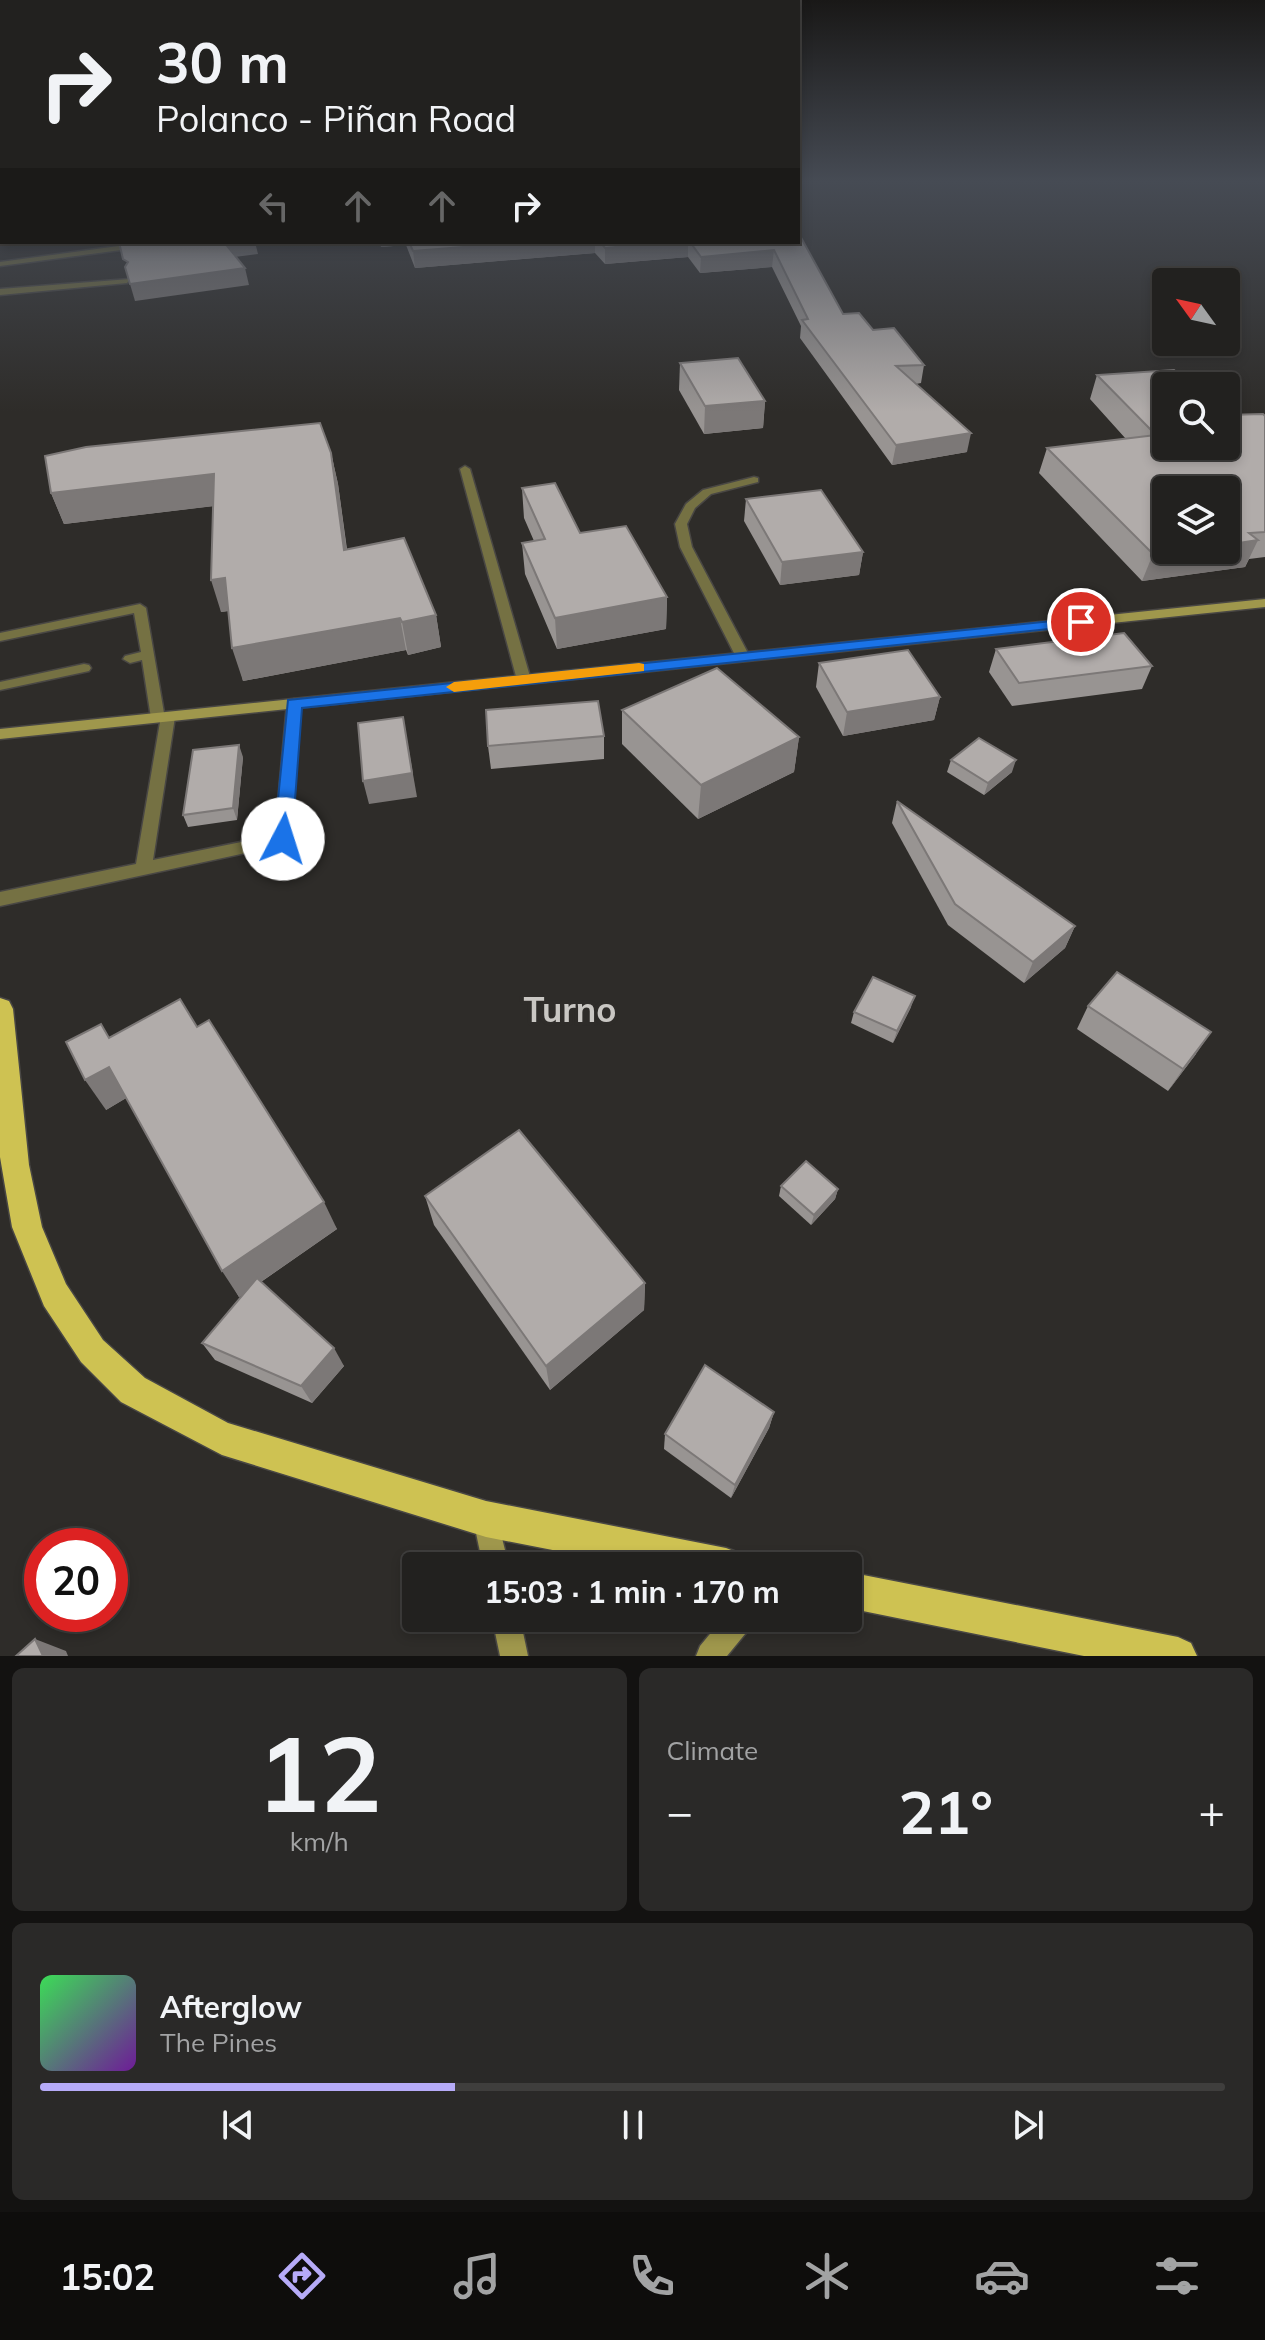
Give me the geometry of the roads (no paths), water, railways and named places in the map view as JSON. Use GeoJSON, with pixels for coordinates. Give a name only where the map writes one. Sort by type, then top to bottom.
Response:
{"type":"FeatureCollection","features":[{"type":"Feature","properties":{"kind":"highway"},"geometry":{"type":"LineString","coordinates":[[0,1009],[15,1165],[27,1227],[55,1295],[92,1351],[133,1390],[222,1438],[486,1519],[655,1552]]}},
{"type":"Feature","properties":{"kind":"highway"},"geometry":{"type":"LineString","coordinates":[[862,1593],[1178,1656]]}},
{"type":"Feature","properties":{"kind":"main road"},"geometry":{"type":"LineString","coordinates":[[0,734],[1265,603]]}},
{"type":"Feature","properties":{"kind":"main road"},"geometry":{"type":"LineString","coordinates":[[486,1519],[493,1552]]}},
{"type":"Feature","properties":{"kind":"main road"},"geometry":{"type":"LineString","coordinates":[[509,1632],[514,1656]]}},
{"type":"Feature","properties":{"kind":"main road"},"geometry":{"type":"LineString","coordinates":[[710,1656],[729,1632]]}},
{"type":"Feature","properties":{"kind":"street"},"geometry":{"type":"LineString","coordinates":[[0,264],[43,258]]}},
{"type":"Feature","properties":{"kind":"street"},"geometry":{"type":"LineString","coordinates":[[0,292],[127,281]]}},
{"type":"Feature","properties":{"kind":"street"},"geometry":{"type":"LineString","coordinates":[[465,469],[524,680]]}},
{"type":"Feature","properties":{"kind":"street"},"geometry":{"type":"LineString","coordinates":[[743,657],[686,547],[681,524],[690,506],[707,492],[754,480]]}},
{"type":"Feature","properties":{"kind":"street"},"geometry":{"type":"LineString","coordinates":[[0,637],[140,608],[147,655],[163,718],[143,869]]}},
{"type":"Feature","properties":{"kind":"street"},"geometry":{"type":"LineString","coordinates":[[130,659],[147,655]]}},
{"type":"Feature","properties":{"kind":"street"},"geometry":{"type":"LineString","coordinates":[[0,686],[84,668]]}},
{"type":"Feature","properties":{"kind":"street"},"geometry":{"type":"LineString","coordinates":[[0,899],[283,839],[294,704]]}},
{"type":"Feature","properties":{"kind":"district","name":"Turno"},"geometry":{"type":"Point","coordinates":[570,1009]}}]}
